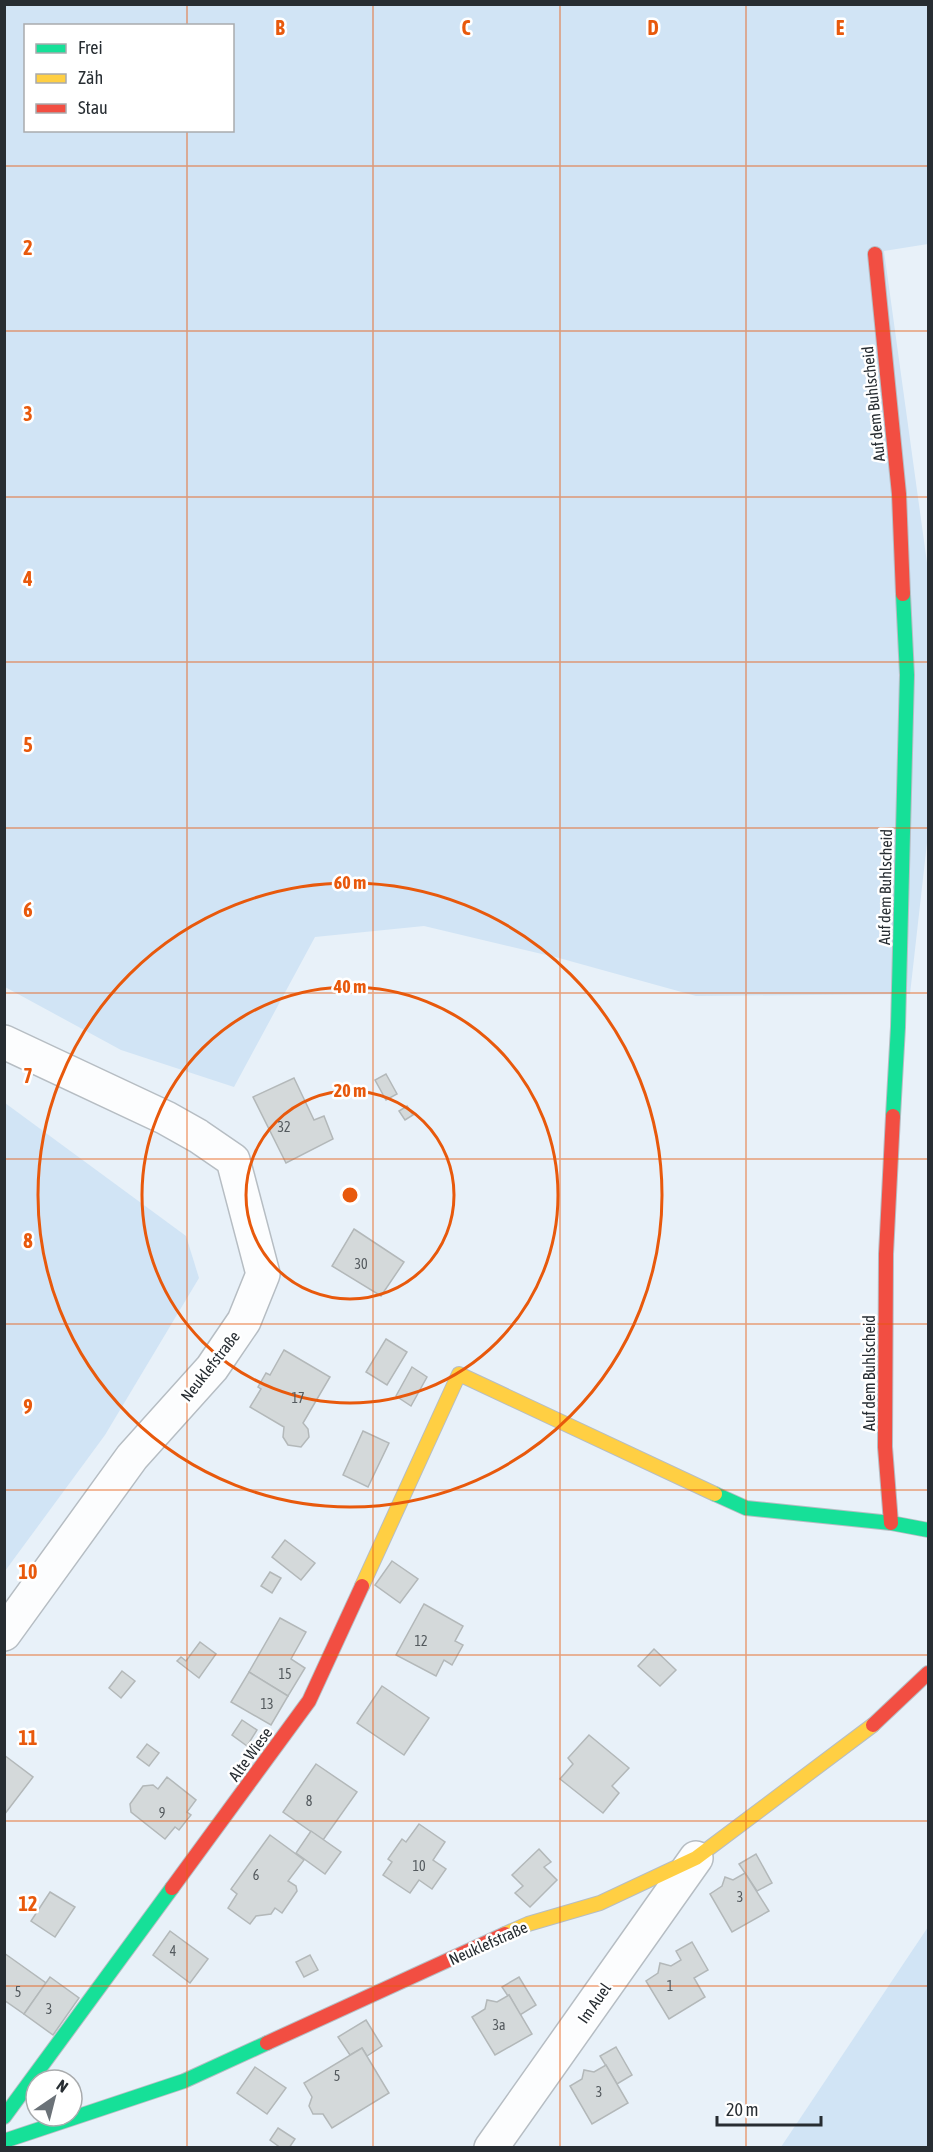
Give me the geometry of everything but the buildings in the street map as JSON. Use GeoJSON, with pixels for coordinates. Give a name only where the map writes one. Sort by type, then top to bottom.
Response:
{"type":"FeatureCollection","features":[{"type":"Feature","properties":{"kind":"street","name":"Auf dem Buhlscheid"},"geometry":{"type":"LineString","coordinates":[[875,254],[899,494],[907,675],[898,1027],[886,1254],[885,1447],[891,1523]]}},
{"type":"Feature","properties":{"kind":"street","name":"Neuklefstraße"},"geometry":{"type":"LineString","coordinates":[[4,1042],[166,1118],[198,1136],[232,1160],[263,1274],[244,1321],[212,1368],[132,1458],[4,1634]]}},
{"type":"Feature","properties":{"kind":"street","name":"Alte Wiese"},"geometry":{"type":"LineString","coordinates":[[4,2117],[309,1701],[459,1374],[746,1508],[891,1523]]}},
{"type":"Feature","properties":{"kind":"street"},"geometry":{"type":"LineString","coordinates":[[891,1523],[928,1530]]}},
{"type":"Feature","properties":{"kind":"street","name":"Neuklefstraße"},"geometry":{"type":"LineString","coordinates":[[4,2141],[184,2081],[528,1924],[600,1903],[696,1858],[877,1722],[928,1673]]}},
{"type":"Feature","properties":{"kind":"street","name":"Im Auel"},"geometry":{"type":"LineString","coordinates":[[491,2148],[696,1858]]}},
{"type":"Feature","properties":{"kind":"shaded area"},"geometry":{"type":"Polygon","coordinates":[[[4,5],[928,5],[928,244],[884,251],[928,570],[928,834],[910,994],[696,996],[559,958],[424,926],[315,937],[234,1087],[121,1050],[5,987],[4,5]]]}},
{"type":"Feature","properties":{"kind":"shaded area"},"geometry":{"type":"Polygon","coordinates":[[[5,1103],[186,1236],[199,1278],[105,1435],[5,1571],[5,1103]]]}},
{"type":"Feature","properties":{"kind":"shaded area"},"geometry":{"type":"Polygon","coordinates":[[[928,1927],[928,2147],[781,2147],[928,1927]]]}},
{"type":"Feature","properties":{"kind":"traffic: fast"},"geometry":{"type":"LineString","coordinates":[[893,1116],[898,1027],[907,675],[903,594]]}},
{"type":"Feature","properties":{"kind":"traffic: fast"},"geometry":{"type":"LineString","coordinates":[[715,1494],[746,1508],[891,1523],[928,1530]]}},
{"type":"Feature","properties":{"kind":"traffic: fast"},"geometry":{"type":"LineString","coordinates":[[4,2117],[172,1888]]}},
{"type":"Feature","properties":{"kind":"traffic: fast"},"geometry":{"type":"LineString","coordinates":[[4,2141],[184,2081],[267,2043]]}},
{"type":"Feature","properties":{"kind":"traffic: slow"},"geometry":{"type":"LineString","coordinates":[[362,1586],[459,1374],[715,1494]]}},
{"type":"Feature","properties":{"kind":"traffic: slow"},"geometry":{"type":"LineString","coordinates":[[505,1934],[528,1924],[600,1903],[696,1858],[873,1725]]}},
{"type":"Feature","properties":{"kind":"traffic: jam"},"geometry":{"type":"LineString","coordinates":[[875,254],[899,494],[903,594]]}},
{"type":"Feature","properties":{"kind":"traffic: jam"},"geometry":{"type":"LineString","coordinates":[[891,1523],[885,1447],[886,1254],[893,1116]]}},
{"type":"Feature","properties":{"kind":"traffic: jam"},"geometry":{"type":"LineString","coordinates":[[172,1888],[309,1701],[362,1586]]}},
{"type":"Feature","properties":{"kind":"traffic: jam"},"geometry":{"type":"LineString","coordinates":[[873,1725],[928,1673]]}},
{"type":"Feature","properties":{"kind":"traffic: jam"},"geometry":{"type":"LineString","coordinates":[[267,2043],[505,1934]]}}]}
